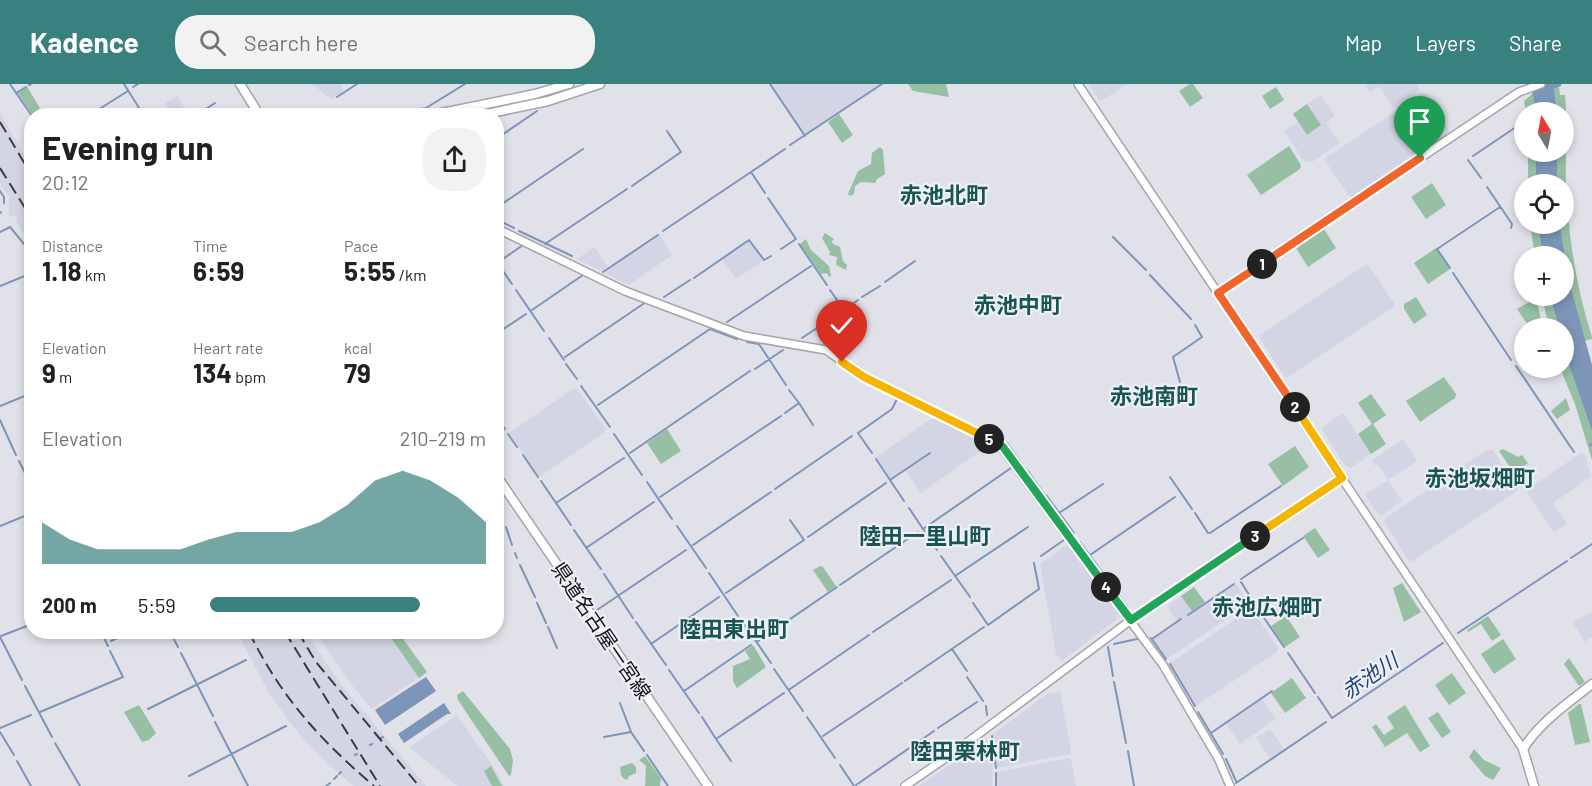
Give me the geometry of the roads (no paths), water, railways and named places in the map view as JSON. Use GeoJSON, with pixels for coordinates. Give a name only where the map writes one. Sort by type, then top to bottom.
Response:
{"type":"FeatureCollection","features":[{"type":"Feature","properties":{"kind":"main road"},"geometry":{"type":"LineString","coordinates":[[240,84],[255,108]]}},
{"type":"Feature","properties":{"kind":"main road"},"geometry":{"type":"LineString","coordinates":[[466,108],[534,94],[569,84]]}},
{"type":"Feature","properties":{"kind":"main road"},"geometry":{"type":"LineString","coordinates":[[504,110],[548,101],[600,84]]}},
{"type":"Feature","properties":{"kind":"main road","name":"県道名古屋一宮線"},"geometry":{"type":"LineString","coordinates":[[504,487],[708,786]]}},
{"type":"Feature","properties":{"kind":"main road"},"geometry":{"type":"LineString","coordinates":[[1534,786],[1523,748],[1554,714],[1592,684]]}},
{"type":"Feature","properties":{"kind":"street"},"geometry":{"type":"LineString","coordinates":[[1078,84],[1523,748]]}},
{"type":"Feature","properties":{"kind":"street"},"geometry":{"type":"LineString","coordinates":[[1218,293],[1521,91],[1541,84]]}},
{"type":"Feature","properties":{"kind":"street"},"geometry":{"type":"LineString","coordinates":[[504,232],[625,291],[744,336],[826,350],[864,377],[1003,447],[1163,665],[1219,760],[1230,786]]}},
{"type":"Feature","properties":{"kind":"street"},"geometry":{"type":"LineString","coordinates":[[905,786],[953,753],[1131,620],[1342,478]]}},
{"type":"Feature","properties":{"kind":"water"},"geometry":{"type":"Polygon","coordinates":[[[1531,84],[1561,84],[1554,89],[1556,102],[1534,102],[1531,84]]]}},
{"type":"Feature","properties":{"kind":"water"},"geometry":{"type":"Polygon","coordinates":[[[1536,162],[1557,162],[1557,174],[1536,174],[1536,162]]]}},
{"type":"Feature","properties":{"kind":"water"},"geometry":{"type":"Polygon","coordinates":[[[1540,234],[1562,234],[1563,246],[1541,246],[1540,234]]]}},
{"type":"Feature","properties":{"kind":"water"},"geometry":{"type":"Polygon","coordinates":[[[1574,299],[1592,365],[1592,431],[1574,378],[1574,318],[1556,318],[1553,306],[1574,306],[1574,299]]]}},
{"type":"Feature","properties":{"kind":"water"},"geometry":{"type":"Polygon","coordinates":[[[426,677],[436,691],[385,725],[375,710],[426,677]]]}},
{"type":"Feature","properties":{"kind":"water"},"geometry":{"type":"Polygon","coordinates":[[[444,703],[451,714],[447,714],[404,743],[398,734],[444,703]]]}},
{"type":"Feature","properties":{"kind":"waterway"},"geometry":{"type":"LineString","coordinates":[[10,84],[26,108]]}},
{"type":"Feature","properties":{"kind":"waterway"},"geometry":{"type":"LineString","coordinates":[[124,84],[139,108]]}},
{"type":"Feature","properties":{"kind":"waterway"},"geometry":{"type":"LineString","coordinates":[[133,87],[138,84]]}},
{"type":"Feature","properties":{"kind":"waterway"},"geometry":{"type":"LineString","coordinates":[[337,97],[357,84]]}},
{"type":"Feature","properties":{"kind":"waterway"},"geometry":{"type":"LineString","coordinates":[[426,108],[465,84]]}},
{"type":"Feature","properties":{"kind":"waterway"},"geometry":{"type":"LineString","coordinates":[[770,84],[805,136]]}},
{"type":"Feature","properties":{"kind":"waterway"},"geometry":{"type":"LineString","coordinates":[[790,145],[882,84]]}},
{"type":"Feature","properties":{"kind":"waterway"},"geometry":{"type":"LineString","coordinates":[[16,93],[26,87]]}},
{"type":"Feature","properties":{"kind":"waterway"},"geometry":{"type":"LineString","coordinates":[[101,108],[128,91]]}},
{"type":"Feature","properties":{"kind":"waterway"},"geometry":{"type":"LineString","coordinates":[[207,108],[215,103]]}},
{"type":"Feature","properties":{"kind":"waterway"},"geometry":{"type":"LineString","coordinates":[[504,134],[537,111]]}},
{"type":"Feature","properties":{"kind":"waterway"},"geometry":{"type":"LineString","coordinates":[[1473,156],[1514,128]]}},
{"type":"Feature","properties":{"kind":"waterway"},"geometry":{"type":"LineString","coordinates":[[632,186],[681,152],[667,131]]}},
{"type":"Feature","properties":{"kind":"waterway"},"geometry":{"type":"LineString","coordinates":[[504,203],[583,149]]}},
{"type":"Feature","properties":{"kind":"waterway"},"geometry":{"type":"LineString","coordinates":[[765,193],[751,172],[785,149]]}},
{"type":"Feature","properties":{"kind":"waterway"},"geometry":{"type":"LineString","coordinates":[[1468,160],[1481,178]]}},
{"type":"Feature","properties":{"kind":"waterway"},"geometry":{"type":"LineString","coordinates":[[663,231],[751,172]]}},
{"type":"Feature","properties":{"kind":"waterway"},"geometry":{"type":"LineString","coordinates":[[1487,187],[1512,224],[1511,228]]}},
{"type":"Feature","properties":{"kind":"waterway"},"geometry":{"type":"LineString","coordinates":[[545,244],[627,189]]}},
{"type":"Feature","properties":{"kind":"waterway"},"geometry":{"type":"LineString","coordinates":[[0,191],[4,197],[4,203]]}},
{"type":"Feature","properties":{"kind":"waterway"},"geometry":{"type":"LineString","coordinates":[[768,198],[796,239],[781,249]]}},
{"type":"Feature","properties":{"kind":"waterway"},"geometry":{"type":"LineString","coordinates":[[1450,268],[1437,249],[1500,207]]}},
{"type":"Feature","properties":{"kind":"waterway"},"geometry":{"type":"LineString","coordinates":[[504,223],[514,228]]}},
{"type":"Feature","properties":{"kind":"waterway"},"geometry":{"type":"LineString","coordinates":[[0,232],[10,227],[24,244]]}},
{"type":"Feature","properties":{"kind":"waterway"},"geometry":{"type":"LineString","coordinates":[[519,231],[572,256]]}},
{"type":"Feature","properties":{"kind":"waterway"},"geometry":{"type":"LineString","coordinates":[[603,272],[658,235]]}},
{"type":"Feature","properties":{"kind":"waterway"},"geometry":{"type":"LineString","coordinates":[[1113,237],[1146,270]]}},
{"type":"Feature","properties":{"kind":"waterway"},"geometry":{"type":"LineString","coordinates":[[694,278],[749,240],[764,260],[771,256]]}},
{"type":"Feature","properties":{"kind":"waterway"},"geometry":{"type":"LineString","coordinates":[[799,244],[827,285]]}},
{"type":"Feature","properties":{"kind":"waterway"},"geometry":{"type":"LineString","coordinates":[[504,258],[523,245]]}},
{"type":"Feature","properties":{"kind":"waterway"},"geometry":{"type":"LineString","coordinates":[[885,282],[915,261]]}},
{"type":"Feature","properties":{"kind":"waterway"},"geometry":{"type":"LineString","coordinates":[[727,322],[811,266]]}},
{"type":"Feature","properties":{"kind":"waterway"},"geometry":{"type":"LineString","coordinates":[[504,272],[512,284]]}},
{"type":"Feature","properties":{"kind":"waterway"},"geometry":{"type":"LineString","coordinates":[[1453,273],[1511,360]]}},
{"type":"Feature","properties":{"kind":"waterway"},"geometry":{"type":"LineString","coordinates":[[532,310],[583,275]]}},
{"type":"Feature","properties":{"kind":"waterway"},"geometry":{"type":"LineString","coordinates":[[1150,275],[1191,319]]}},
{"type":"Feature","properties":{"kind":"waterway"},"geometry":{"type":"LineString","coordinates":[[0,286],[24,276]]}},
{"type":"Feature","properties":{"kind":"waterway"},"geometry":{"type":"LineString","coordinates":[[664,297],[690,280]]}},
{"type":"Feature","properties":{"kind":"waterway"},"geometry":{"type":"LineString","coordinates":[[862,297],[880,286]]}},
{"type":"Feature","properties":{"kind":"waterway"},"geometry":{"type":"LineString","coordinates":[[516,290],[544,331]]}},
{"type":"Feature","properties":{"kind":"waterway"},"geometry":{"type":"LineString","coordinates":[[802,338],[844,310],[830,290]]}},
{"type":"Feature","properties":{"kind":"waterway"},"geometry":{"type":"LineString","coordinates":[[844,310],[858,300]]}},
{"type":"Feature","properties":{"kind":"waterway"},"geometry":{"type":"LineString","coordinates":[[565,357],[646,302]]}},
{"type":"Feature","properties":{"kind":"waterway"},"geometry":{"type":"LineString","coordinates":[[504,329],[526,314]]}},
{"type":"Feature","properties":{"kind":"waterway"},"geometry":{"type":"LineString","coordinates":[[1180,382],[1173,357],[1202,337],[1195,325]]}},
{"type":"Feature","properties":{"kind":"waterway"},"geometry":{"type":"LineString","coordinates":[[598,405],[710,329],[737,339]]}},
{"type":"Feature","properties":{"kind":"waterway"},"geometry":{"type":"LineString","coordinates":[[549,338],[564,360]]}},
{"type":"Feature","properties":{"kind":"waterway"},"geometry":{"type":"LineString","coordinates":[[747,342],[759,344],[786,385]]}},
{"type":"Feature","properties":{"kind":"waterway"},"geometry":{"type":"LineString","coordinates":[[755,369],[783,350]]}},
{"type":"Feature","properties":{"kind":"waterway"},"geometry":{"type":"LineString","coordinates":[[566,364],[577,379]]}},
{"type":"Feature","properties":{"kind":"waterway"},"geometry":{"type":"LineString","coordinates":[[630,453],[750,371]]}},
{"type":"Feature","properties":{"kind":"waterway"},"geometry":{"type":"LineString","coordinates":[[1524,378],[1574,452]]}},
{"type":"Feature","properties":{"kind":"waterway"},"geometry":{"type":"LineString","coordinates":[[581,386],[610,427]]}},
{"type":"Feature","properties":{"kind":"waterway"},"geometry":{"type":"LineString","coordinates":[[785,413],[799,403],[789,390]]}},
{"type":"Feature","properties":{"kind":"waterway"},"geometry":{"type":"LineString","coordinates":[[0,406],[24,396]]}},
{"type":"Feature","properties":{"kind":"waterway"},"geometry":{"type":"LineString","coordinates":[[872,453],[858,433],[892,409],[897,399]]}},
{"type":"Feature","properties":{"kind":"waterway"},"geometry":{"type":"LineString","coordinates":[[799,403],[813,425]]}},
{"type":"Feature","properties":{"kind":"waterway"},"geometry":{"type":"LineString","coordinates":[[660,497],[781,416]]}},
{"type":"Feature","properties":{"kind":"waterway"},"geometry":{"type":"LineString","coordinates":[[0,420],[16,455]]}},
{"type":"Feature","properties":{"kind":"waterway"},"geometry":{"type":"LineString","coordinates":[[993,430],[999,437]]}},
{"type":"Feature","properties":{"kind":"waterway"},"geometry":{"type":"LineString","coordinates":[[508,434],[517,447]]}},
{"type":"Feature","properties":{"kind":"waterway"},"geometry":{"type":"LineString","coordinates":[[614,434],[642,475]]}},
{"type":"Feature","properties":{"kind":"waterway"},"geometry":{"type":"LineString","coordinates":[[775,489],[852,436]]}},
{"type":"Feature","properties":{"kind":"waterway"},"geometry":{"type":"LineString","coordinates":[[1007,443],[1022,464]]}},
{"type":"Feature","properties":{"kind":"waterway"},"geometry":{"type":"LineString","coordinates":[[890,480],[930,453]]}},
{"type":"Feature","properties":{"kind":"waterway"},"geometry":{"type":"LineString","coordinates":[[523,455],[538,477]]}},
{"type":"Feature","properties":{"kind":"waterway"},"geometry":{"type":"LineString","coordinates":[[556,503],[624,458]]}},
{"type":"Feature","properties":{"kind":"waterway"},"geometry":{"type":"LineString","coordinates":[[876,459],[904,501]]}},
{"type":"Feature","properties":{"kind":"waterway"},"geometry":{"type":"LineString","coordinates":[[19,461],[24,471]]}},
{"type":"Feature","properties":{"kind":"waterway"},"geometry":{"type":"LineString","coordinates":[[923,529],[1011,468]]}},
{"type":"Feature","properties":{"kind":"waterway"},"geometry":{"type":"LineString","coordinates":[[1028,471],[1042,491]]}},
{"type":"Feature","properties":{"kind":"waterway"},"geometry":{"type":"LineString","coordinates":[[1170,477],[1192,509]]}},
{"type":"Feature","properties":{"kind":"waterway"},"geometry":{"type":"LineString","coordinates":[[541,481],[571,525]]}},
{"type":"Feature","properties":{"kind":"waterway"},"geometry":{"type":"LineString","coordinates":[[647,482],[672,519]]}},
{"type":"Feature","properties":{"kind":"waterway"},"geometry":{"type":"LineString","coordinates":[[808,537],[886,483]]}},
{"type":"Feature","properties":{"kind":"waterway"},"geometry":{"type":"LineString","coordinates":[[1059,513],[1103,484]]}},
{"type":"Feature","properties":{"kind":"waterway"},"geometry":{"type":"LineString","coordinates":[[1210,533],[1281,486]]}},
{"type":"Feature","properties":{"kind":"waterway"},"geometry":{"type":"LineString","coordinates":[[693,545],[771,492]]}},
{"type":"Feature","properties":{"kind":"waterway"},"geometry":{"type":"LineString","coordinates":[[1046,495],[1074,533]]}},
{"type":"Feature","properties":{"kind":"waterway"},"geometry":{"type":"LineString","coordinates":[[1090,555],[1175,497]]}},
{"type":"Feature","properties":{"kind":"waterway"},"geometry":{"type":"LineString","coordinates":[[586,548],[654,502]]}},
{"type":"Feature","properties":{"kind":"waterway"},"geometry":{"type":"LineString","coordinates":[[909,508],[937,550]]}},
{"type":"Feature","properties":{"kind":"waterway"},"geometry":{"type":"LineString","coordinates":[[1195,513],[1208,533]]}},
{"type":"Feature","properties":{"kind":"waterway"},"geometry":{"type":"LineString","coordinates":[[0,526],[24,516]]}},
{"type":"Feature","properties":{"kind":"waterway"},"geometry":{"type":"LineString","coordinates":[[726,593],[804,540],[790,520]]}},
{"type":"Feature","properties":{"kind":"waterway"},"geometry":{"type":"LineString","coordinates":[[677,526],[706,568]]}},
{"type":"Feature","properties":{"kind":"waterway"},"geometry":{"type":"LineString","coordinates":[[506,527],[512,545]]}},
{"type":"Feature","properties":{"kind":"waterway"},"geometry":{"type":"LineString","coordinates":[[955,576],[1028,527]]}},
{"type":"Feature","properties":{"kind":"waterway"},"geometry":{"type":"LineString","coordinates":[[574,530],[601,569]]}},
{"type":"Feature","properties":{"kind":"waterway"},"geometry":{"type":"LineString","coordinates":[[840,585],[918,532]]}},
{"type":"Feature","properties":{"kind":"waterway"},"geometry":{"type":"LineString","coordinates":[[1241,579],[1303,538]]}},
{"type":"Feature","properties":{"kind":"waterway"},"geometry":{"type":"LineString","coordinates":[[1041,556],[1064,540]]}},
{"type":"Feature","properties":{"kind":"waterway"},"geometry":{"type":"LineString","coordinates":[[1080,542],[1129,609]]}},
{"type":"Feature","properties":{"kind":"waterway","name":"赤池川"},"geometry":{"type":"LineString","coordinates":[[1571,558],[1592,544]]}},
{"type":"Feature","properties":{"kind":"waterway"},"geometry":{"type":"LineString","coordinates":[[597,610],[686,550]]}},
{"type":"Feature","properties":{"kind":"waterway"},"geometry":{"type":"LineString","coordinates":[[515,553],[517,558]]}},
{"type":"Feature","properties":{"kind":"waterway"},"geometry":{"type":"LineString","coordinates":[[941,556],[970,597]]}},
{"type":"Feature","properties":{"kind":"waterway","name":"赤池川"},"geometry":{"type":"LineString","coordinates":[[1458,633],[1567,561]]}},
{"type":"Feature","properties":{"kind":"waterway"},"geometry":{"type":"LineString","coordinates":[[973,603],[988,625],[1039,589],[1034,563]]}},
{"type":"Feature","properties":{"kind":"waterway"},"geometry":{"type":"LineString","coordinates":[[520,565],[535,597]]}},
{"type":"Feature","properties":{"kind":"waterway"},"geometry":{"type":"LineString","coordinates":[[709,573],[738,616]]}},
{"type":"Feature","properties":{"kind":"waterway"},"geometry":{"type":"LineString","coordinates":[[604,574],[633,618]]}},
{"type":"Feature","properties":{"kind":"waterway"},"geometry":{"type":"LineString","coordinates":[[873,632],[951,580]]}},
{"type":"Feature","properties":{"kind":"waterway"},"geometry":{"type":"LineString","coordinates":[[1241,582],[1253,601]]}},
{"type":"Feature","properties":{"kind":"waterway"},"geometry":{"type":"LineString","coordinates":[[1188,615],[1234,584]]}},
{"type":"Feature","properties":{"kind":"waterway"},"geometry":{"type":"LineString","coordinates":[[758,641],[837,587]]}},
{"type":"Feature","properties":{"kind":"waterway"},"geometry":{"type":"LineString","coordinates":[[651,644],[719,597]]}},
{"type":"Feature","properties":{"kind":"waterway"},"geometry":{"type":"LineString","coordinates":[[537,603],[546,623]]}},
{"type":"Feature","properties":{"kind":"waterway"},"geometry":{"type":"LineString","coordinates":[[1256,606],[1284,647]]}},
{"type":"Feature","properties":{"kind":"waterway"},"geometry":{"type":"LineString","coordinates":[[1152,639],[1181,619]]}},
{"type":"Feature","properties":{"kind":"waterway"},"geometry":{"type":"LineString","coordinates":[[742,621],[771,663]]}},
{"type":"Feature","properties":{"kind":"waterway"},"geometry":{"type":"LineString","coordinates":[[636,622],[666,665]]}},
{"type":"Feature","properties":{"kind":"waterway"},"geometry":{"type":"LineString","coordinates":[[1,636],[24,627]]}},
{"type":"Feature","properties":{"kind":"waterway"},"geometry":{"type":"LineString","coordinates":[[548,627],[557,648]]}},
{"type":"Feature","properties":{"kind":"waterway"},"geometry":{"type":"LineString","coordinates":[[905,681],[984,627]]}},
{"type":"Feature","properties":{"kind":"waterway"},"geometry":{"type":"LineString","coordinates":[[790,689],[869,635]]}},
{"type":"Feature","properties":{"kind":"waterway"},"geometry":{"type":"LineString","coordinates":[[0,637],[22,680]]}},
{"type":"Feature","properties":{"kind":"waterway"},"geometry":{"type":"LineString","coordinates":[[1151,638],[1166,659]]}},
{"type":"Feature","properties":{"kind":"waterway"},"geometry":{"type":"LineString","coordinates":[[104,639],[108,646]]}},
{"type":"Feature","properties":{"kind":"waterway"},"geometry":{"type":"LineString","coordinates":[[111,641],[115,639]]}},
{"type":"Feature","properties":{"kind":"waterway"},"geometry":{"type":"LineString","coordinates":[[174,639],[178,647]]}},
{"type":"Feature","properties":{"kind":"waterway"},"geometry":{"type":"LineString","coordinates":[[1114,644],[1137,639]]}},
{"type":"Feature","properties":{"kind":"waterway","name":"赤池川"},"geometry":{"type":"LineString","coordinates":[[1318,697],[1332,718],[1443,643]]}},
{"type":"Feature","properties":{"kind":"waterway"},"geometry":{"type":"LineString","coordinates":[[684,691],[751,645]]}},
{"type":"Feature","properties":{"kind":"waterway"},"geometry":{"type":"LineString","coordinates":[[1108,647],[1113,676]]}},
{"type":"Feature","properties":{"kind":"waterway"},"geometry":{"type":"LineString","coordinates":[[952,649],[967,671]]}},
{"type":"Feature","properties":{"kind":"waterway"},"geometry":{"type":"LineString","coordinates":[[40,712],[123,677],[110,651]]}},
{"type":"Feature","properties":{"kind":"waterway"},"geometry":{"type":"LineString","coordinates":[[181,653],[213,716]]}},
{"type":"Feature","properties":{"kind":"waterway","name":"赤池川"},"geometry":{"type":"LineString","coordinates":[[1288,653],[1315,693]]}},
{"type":"Feature","properties":{"kind":"waterway"},"geometry":{"type":"LineString","coordinates":[[148,709],[246,660]]}},
{"type":"Feature","properties":{"kind":"waterway"},"geometry":{"type":"LineString","coordinates":[[1170,664],[1195,706]]}},
{"type":"Feature","properties":{"kind":"waterway"},"geometry":{"type":"LineString","coordinates":[[774,669],[803,711]]}},
{"type":"Feature","properties":{"kind":"waterway"},"geometry":{"type":"LineString","coordinates":[[669,670],[699,713]]}},
{"type":"Feature","properties":{"kind":"waterway"},"geometry":{"type":"LineString","coordinates":[[967,677],[983,701]]}},
{"type":"Feature","properties":{"kind":"waterway"},"geometry":{"type":"LineString","coordinates":[[1114,682],[1126,743]]}},
{"type":"Feature","properties":{"kind":"waterway"},"geometry":{"type":"LineString","coordinates":[[823,736],[902,683]]}},
{"type":"Feature","properties":{"kind":"waterway"},"geometry":{"type":"LineString","coordinates":[[25,686],[52,737]]}},
{"type":"Feature","properties":{"kind":"waterway"},"geometry":{"type":"LineString","coordinates":[[1211,733],[1272,691]]}},
{"type":"Feature","properties":{"kind":"waterway"},"geometry":{"type":"LineString","coordinates":[[702,717],[716,739],[784,693]]}},
{"type":"Feature","properties":{"kind":"waterway"},"geometry":{"type":"LineString","coordinates":[[938,728],[977,702]]}},
{"type":"Feature","properties":{"kind":"waterway"},"geometry":{"type":"LineString","coordinates":[[620,703],[631,732],[644,751]]}},
{"type":"Feature","properties":{"kind":"waterway"},"geometry":{"type":"LineString","coordinates":[[986,706],[987,715]]}},
{"type":"Feature","properties":{"kind":"waterway"},"geometry":{"type":"LineString","coordinates":[[1198,712],[1223,754]]}},
{"type":"Feature","properties":{"kind":"waterway"},"geometry":{"type":"LineString","coordinates":[[0,728],[31,715]]}},
{"type":"Feature","properties":{"kind":"waterway"},"geometry":{"type":"LineString","coordinates":[[807,717],[835,758]]}},
{"type":"Feature","properties":{"kind":"waterway"},"geometry":{"type":"LineString","coordinates":[[215,722],[248,786]]}},
{"type":"Feature","properties":{"kind":"waterway"},"geometry":{"type":"LineString","coordinates":[[1236,783],[1326,722]]}},
{"type":"Feature","properties":{"kind":"waterway"},"geometry":{"type":"LineString","coordinates":[[189,776],[286,726]]}},
{"type":"Feature","properties":{"kind":"waterway"},"geometry":{"type":"LineString","coordinates":[[856,785],[934,731]]}},
{"type":"Feature","properties":{"kind":"waterway"},"geometry":{"type":"LineString","coordinates":[[0,732],[14,755]]}},
{"type":"Feature","properties":{"kind":"waterway"},"geometry":{"type":"LineString","coordinates":[[604,737],[631,732]]}},
{"type":"Feature","properties":{"kind":"waterway"},"geometry":{"type":"LineString","coordinates":[[992,736],[996,768]]}},
{"type":"Feature","properties":{"kind":"waterway"},"geometry":{"type":"LineString","coordinates":[[716,739],[731,761]]}},
{"type":"Feature","properties":{"kind":"waterway"},"geometry":{"type":"LineString","coordinates":[[55,743],[80,786]]}},
{"type":"Feature","properties":{"kind":"waterway"},"geometry":{"type":"LineString","coordinates":[[1128,751],[1134,786]]}},
{"type":"Feature","properties":{"kind":"waterway"},"geometry":{"type":"LineString","coordinates":[[647,755],[668,786]]}},
{"type":"Feature","properties":{"kind":"waterway"},"geometry":{"type":"LineString","coordinates":[[1226,759],[1236,781]]}},
{"type":"Feature","properties":{"kind":"waterway"},"geometry":{"type":"LineString","coordinates":[[17,761],[31,786]]}},
{"type":"Feature","properties":{"kind":"waterway"},"geometry":{"type":"LineString","coordinates":[[840,765],[854,786]]}},
{"type":"Feature","properties":{"kind":"waterway"},"geometry":{"type":"LineString","coordinates":[[996,773],[996,786]]}},
{"type":"Feature","properties":{"kind":"waterway"},"geometry":{"type":"LineString","coordinates":[[334,779],[337,776]]}},
{"type":"Feature","properties":{"kind":"waterway"},"geometry":{"type":"LineString","coordinates":[[326,786],[330,783]]}},
{"type":"Feature","properties":{"kind":"railway"},"geometry":{"type":"LineString","coordinates":[[0,122],[24,162]]}},
{"type":"Feature","properties":{"kind":"railway"},"geometry":{"type":"LineString","coordinates":[[0,168],[24,206]]}},
{"type":"Feature","properties":{"kind":"railway"},"geometry":{"type":"LineString","coordinates":[[253,639],[274,677],[303,716],[374,786]]}},
{"type":"Feature","properties":{"kind":"railway"},"geometry":{"type":"LineString","coordinates":[[289,639],[380,786]]}},
{"type":"Feature","properties":{"kind":"railway"},"geometry":{"type":"LineString","coordinates":[[302,639],[316,662],[419,786]]}},
{"type":"Feature","properties":{"kind":"district","name":"赤池北町"},"geometry":{"type":"Point","coordinates":[944,194]}},
{"type":"Feature","properties":{"kind":"district","name":"赤池中町"},"geometry":{"type":"Point","coordinates":[1018,304]}},
{"type":"Feature","properties":{"kind":"district","name":"赤池南町"},"geometry":{"type":"Point","coordinates":[1154,395]}},
{"type":"Feature","properties":{"kind":"district","name":"赤池坂畑町"},"geometry":{"type":"Point","coordinates":[1480,477]}},
{"type":"Feature","properties":{"kind":"district","name":"陸田一里山町"},"geometry":{"type":"Point","coordinates":[925,535]}},
{"type":"Feature","properties":{"kind":"district","name":"赤池広畑町"},"geometry":{"type":"Point","coordinates":[1267,606]}},
{"type":"Feature","properties":{"kind":"district","name":"陸田東出町"},"geometry":{"type":"Point","coordinates":[734,628]}},
{"type":"Feature","properties":{"kind":"district","name":"陸田栗林町"},"geometry":{"type":"Point","coordinates":[965,750]}}]}
